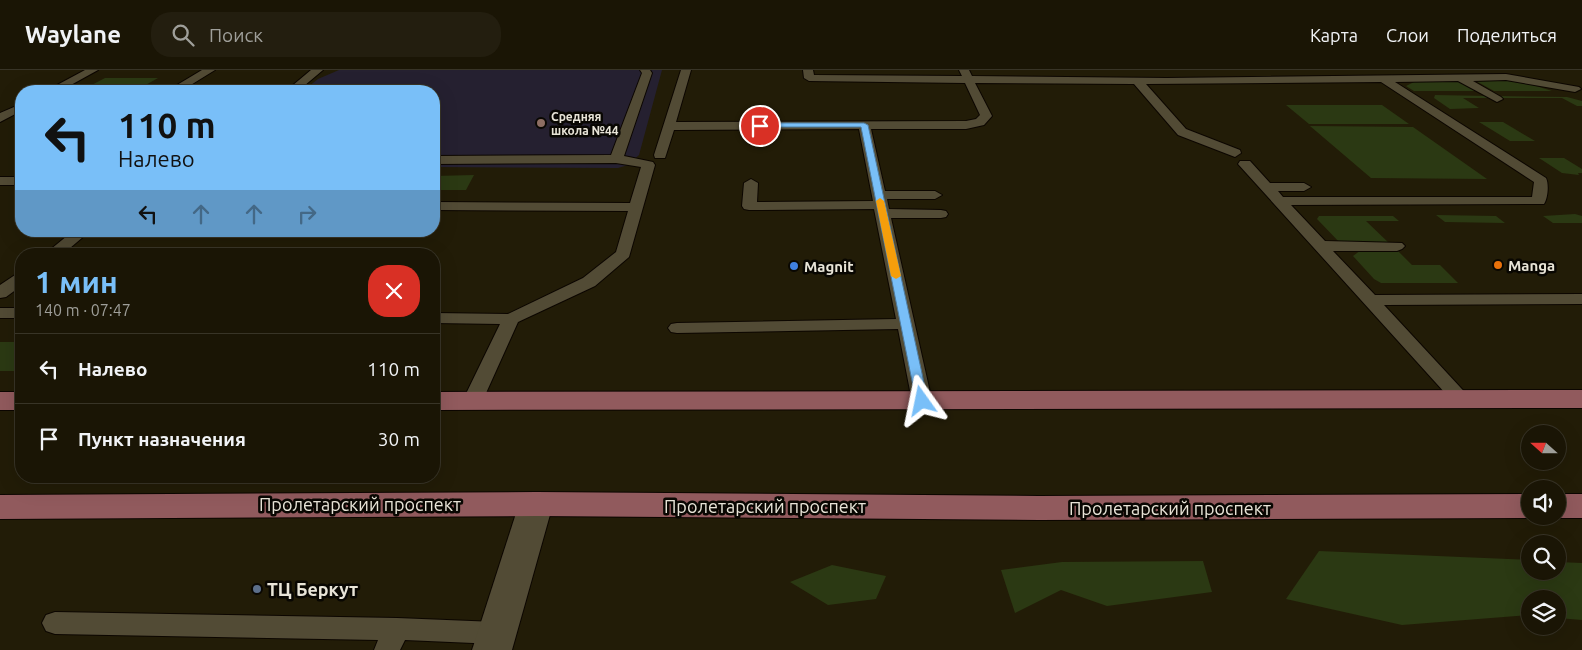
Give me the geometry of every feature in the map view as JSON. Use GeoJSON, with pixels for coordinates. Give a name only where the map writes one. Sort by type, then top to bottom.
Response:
{"type":"FeatureCollection","features":[{"type":"Feature","properties":{"kind":"main road"},"geometry":{"type":"LineString","coordinates":[[440,402],[1582,399]]}},
{"type":"Feature","properties":{"kind":"main road"},"geometry":{"type":"LineString","coordinates":[[0,401],[15,401]]}},
{"type":"Feature","properties":{"kind":"main road","name":"Пролетарский проспект"},"geometry":{"type":"LineString","coordinates":[[0,506],[536,504],[1039,508],[1521,506]]}},
{"type":"Feature","properties":{"kind":"main road"},"geometry":{"type":"LineString","coordinates":[[1566,506],[1582,506]]}},
{"type":"Feature","properties":{"kind":"street"},"geometry":{"type":"LineString","coordinates":[[494,642],[536,504]]}},
{"type":"Feature","properties":{"kind":"lane"},"geometry":{"type":"LineString","coordinates":[[64,85],[93,70]]}},
{"type":"Feature","properties":{"kind":"lane"},"geometry":{"type":"LineString","coordinates":[[184,85],[210,70]]}},
{"type":"Feature","properties":{"kind":"lane"},"geometry":{"type":"LineString","coordinates":[[299,85],[318,70]]}},
{"type":"Feature","properties":{"kind":"lane"},"geometry":{"type":"LineString","coordinates":[[616,160],[647,73],[645,70]]}},
{"type":"Feature","properties":{"kind":"lane"},"geometry":{"type":"LineString","coordinates":[[660,155],[686,70]]}},
{"type":"Feature","properties":{"kind":"lane"},"geometry":{"type":"LineString","coordinates":[[808,70],[809,78],[966,75],[1167,81],[1384,79],[1459,77],[1501,73],[1580,90]]}},
{"type":"Feature","properties":{"kind":"lane"},"geometry":{"type":"LineString","coordinates":[[1155,70],[1167,81]]}},
{"type":"Feature","properties":{"kind":"lane"},"geometry":{"type":"LineString","coordinates":[[668,126],[966,125],[980,122],[986,116],[966,75]]}},
{"type":"Feature","properties":{"kind":"lane"},"geometry":{"type":"LineString","coordinates":[[1459,77],[1496,99]]}},
{"type":"Feature","properties":{"kind":"lane"},"geometry":{"type":"LineString","coordinates":[[1279,201],[1540,201],[1541,181],[1384,79]]}},
{"type":"Feature","properties":{"kind":"lane"},"geometry":{"type":"LineString","coordinates":[[1137,80],[1182,132],[1240,159],[1462,400]]}},
{"type":"Feature","properties":{"kind":"lane"},"geometry":{"type":"LineString","coordinates":[[864,125],[922,401]]}},
{"type":"Feature","properties":{"kind":"lane"},"geometry":{"type":"LineString","coordinates":[[440,160],[632,160],[648,166],[623,254],[588,282],[511,319],[440,318]]}},
{"type":"Feature","properties":{"kind":"lane"},"geometry":{"type":"LineString","coordinates":[[0,181],[15,181]]}},
{"type":"Feature","properties":{"kind":"lane"},"geometry":{"type":"LineString","coordinates":[[751,183],[749,206],[881,204],[936,195]]}},
{"type":"Feature","properties":{"kind":"lane"},"geometry":{"type":"LineString","coordinates":[[1266,187],[1304,187]]}},
{"type":"Feature","properties":{"kind":"lane"},"geometry":{"type":"LineString","coordinates":[[881,204],[941,214]]}},
{"type":"Feature","properties":{"kind":"lane"},"geometry":{"type":"LineString","coordinates":[[440,206],[635,207]]}},
{"type":"Feature","properties":{"kind":"lane"},"geometry":{"type":"LineString","coordinates":[[61,248],[75,237]]}},
{"type":"Feature","properties":{"kind":"lane"},"geometry":{"type":"LineString","coordinates":[[1320,246],[1396,246]]}},
{"type":"Feature","properties":{"kind":"lane"},"geometry":{"type":"LineString","coordinates":[[0,294],[15,283]]}},
{"type":"Feature","properties":{"kind":"lane"},"geometry":{"type":"LineString","coordinates":[[1370,300],[1582,299]]}},
{"type":"Feature","properties":{"kind":"lane"},"geometry":{"type":"LineString","coordinates":[[0,313],[15,313]]}},
{"type":"Feature","properties":{"kind":"lane"},"geometry":{"type":"LineString","coordinates":[[472,402],[511,319]]}},
{"type":"Feature","properties":{"kind":"lane"},"geometry":{"type":"LineString","coordinates":[[677,328],[906,324]]}},
{"type":"Feature","properties":{"kind":"lane"},"geometry":{"type":"LineString","coordinates":[[55,623],[494,642]]}},
{"type":"Feature","properties":{"kind":"shaded area","name":"Средняя школа №44"},"geometry":{"type":"Polygon","coordinates":[[[339,70],[662,70],[639,155],[628,165],[618,168],[440,167],[440,85],[310,85],[318,79],[339,70]]]}},
{"type":"Feature","properties":{"kind":"green space"},"geometry":{"type":"Polygon","coordinates":[[[105,78],[158,78],[146,85],[92,85],[105,78]]]}},
{"type":"Feature","properties":{"kind":"green space"},"geometry":{"type":"Polygon","coordinates":[[[1418,80],[1460,81],[1479,91],[1414,91],[1406,86],[1418,80]]]}},
{"type":"Feature","properties":{"kind":"green space"},"geometry":{"type":"Polygon","coordinates":[[[1502,80],[1533,85],[1552,91],[1494,91],[1476,81],[1502,80]]]}},
{"type":"Feature","properties":{"kind":"green space"},"geometry":{"type":"Polygon","coordinates":[[[1435,95],[1488,96],[1492,98],[1463,98],[1479,108],[1450,109],[1434,98],[1435,95]]]}},
{"type":"Feature","properties":{"kind":"green space"},"geometry":{"type":"Polygon","coordinates":[[[1496,96],[1567,97],[1582,101],[1582,106],[1577,106],[1562,98],[1500,98],[1496,96]]]}},
{"type":"Feature","properties":{"kind":"green space"},"geometry":{"type":"Polygon","coordinates":[[[1286,105],[1382,105],[1409,124],[1309,124],[1286,105]]]}},
{"type":"Feature","properties":{"kind":"green space"},"geometry":{"type":"Polygon","coordinates":[[[1479,122],[1503,122],[1535,141],[1510,141],[1479,122]]]}},
{"type":"Feature","properties":{"kind":"green space"},"geometry":{"type":"Polygon","coordinates":[[[1310,126],[1413,127],[1487,179],[1371,178],[1310,126]]]}},
{"type":"Feature","properties":{"kind":"green space"},"geometry":{"type":"Polygon","coordinates":[[[1539,158],[1564,158],[1582,169],[1582,173],[1578,173],[1579,175],[1562,173],[1539,158]]]}},
{"type":"Feature","properties":{"kind":"green space"},"geometry":{"type":"Polygon","coordinates":[[[474,175],[466,190],[440,190],[440,176],[474,175]]]}},
{"type":"Feature","properties":{"kind":"green space"},"geometry":{"type":"Polygon","coordinates":[[[1575,214],[1582,216],[1582,223],[1553,223],[1543,216],[1575,214]]]}},
{"type":"Feature","properties":{"kind":"green space"},"geometry":{"type":"Polygon","coordinates":[[[1436,215],[1496,216],[1505,223],[1445,222],[1436,215]]]}},
{"type":"Feature","properties":{"kind":"green space"},"geometry":{"type":"Polygon","coordinates":[[[1319,216],[1393,216],[1399,221],[1366,221],[1390,244],[1341,244],[1317,219],[1319,216]]]}},
{"type":"Feature","properties":{"kind":"green space"},"geometry":{"type":"Polygon","coordinates":[[[1361,250],[1397,250],[1412,265],[1440,265],[1458,283],[1381,283],[1374,279],[1353,256],[1361,250]]]}},
{"type":"Feature","properties":{"kind":"green space"},"geometry":{"type":"Polygon","coordinates":[[[0,342],[15,342],[15,371],[0,371],[0,342]]]}},
{"type":"Feature","properties":{"kind":"green space"},"geometry":{"type":"Polygon","coordinates":[[[1319,551],[1521,560],[1521,580],[1566,580],[1566,562],[1582,563],[1582,620],[1566,619],[1566,590],[1521,590],[1521,616],[1402,625],[1286,599],[1319,551]]]}},
{"type":"Feature","properties":{"kind":"green space"},"geometry":{"type":"Polygon","coordinates":[[[1203,561],[1212,592],[1107,606],[1061,590],[1015,613],[1001,570],[1062,562],[1203,561]]]}},
{"type":"Feature","properties":{"kind":"green space"},"geometry":{"type":"Polygon","coordinates":[[[832,565],[886,576],[876,599],[828,605],[790,582],[832,565]]]}},
{"type":"Feature","properties":{"kind":"slow traffic"},"geometry":{"type":"LineString","coordinates":[[880,201],[896,276]]}},
{"type":"Feature","properties":{"kind":"place","name":"Средняя школа №44"},"geometry":{"type":"Point","coordinates":[541,123]}},
{"type":"Feature","properties":{"kind":"place","name":"Manga"},"geometry":{"type":"Point","coordinates":[1498,265]}},
{"type":"Feature","properties":{"kind":"place","name":"Magnit"},"geometry":{"type":"Point","coordinates":[794,266]}},
{"type":"Feature","properties":{"kind":"place","name":"ТЦ Беркут"},"geometry":{"type":"Point","coordinates":[257,589]}},
{"type":"Feature","properties":{"kind":"route"},"geometry":{"type":"LineString","coordinates":[[760,126],[864,125],[922,401]]}}]}
